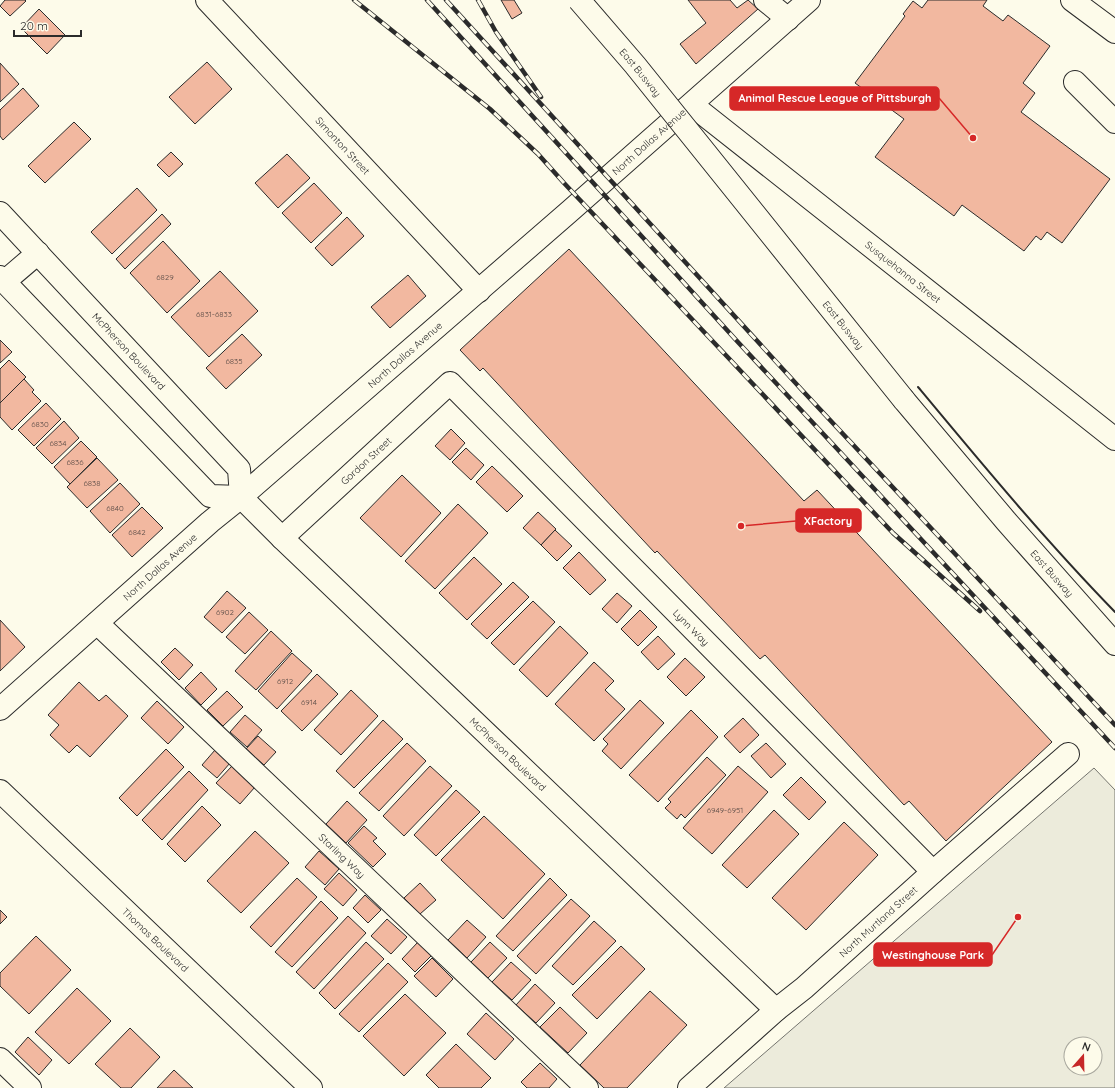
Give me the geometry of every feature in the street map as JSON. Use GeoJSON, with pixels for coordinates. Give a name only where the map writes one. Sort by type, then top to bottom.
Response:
{"type":"FeatureCollection","features":[{"type":"Feature","properties":{"kind":"street","name":"Simonton Street"},"geometry":{"type":"LineString","coordinates":[[207,0],[479,291]]}},
{"type":"Feature","properties":{"kind":"street","name":"East Busway"},"geometry":{"type":"LineString","coordinates":[[579,0],[635,65],[904,400],[1006,521],[1115,644]]}},
{"type":"Feature","properties":{"kind":"street"},"geometry":{"type":"LineString","coordinates":[[765,0],[788,19]]}},
{"type":"Feature","properties":{"kind":"street","name":"North Dallas Avenue"},"geometry":{"type":"LineString","coordinates":[[0,709],[210,522],[241,497],[479,291],[692,105],[809,0]]}},
{"type":"Feature","properties":{"kind":"street"},"geometry":{"type":"LineString","coordinates":[[1072,0],[1115,32]]}},
{"type":"Feature","properties":{"kind":"street"},"geometry":{"type":"LineString","coordinates":[[1074,82],[1115,122]]}},
{"type":"Feature","properties":{"kind":"street","name":"Susquehanna Street"},"geometry":{"type":"LineString","coordinates":[[692,105],[1115,439]]}},
{"type":"Feature","properties":{"kind":"street","name":"McPherson Boulevard"},"geometry":{"type":"LineString","coordinates":[[0,213],[239,469],[241,497],[282,538],[776,1010]]}},
{"type":"Feature","properties":{"kind":"street"},"geometry":{"type":"LineString","coordinates":[[38,253],[2,279],[210,496],[241,497]]}},
{"type":"Feature","properties":{"kind":"street","name":"Gordon Street"},"geometry":{"type":"LineString","coordinates":[[282,538],[450,383]]}},
{"type":"Feature","properties":{"kind":"street","name":"Lynn Way"},"geometry":{"type":"LineString","coordinates":[[450,383],[934,872]]}},
{"type":"Feature","properties":{"kind":"street","name":"Starling Way"},"geometry":{"type":"LineString","coordinates":[[97,623],[587,1088]]}},
{"type":"Feature","properties":{"kind":"street","name":"North Murtland Street"},"geometry":{"type":"LineString","coordinates":[[689,1088],[1068,754]]}},
{"type":"Feature","properties":{"kind":"street","name":"Thomas Boulevard"},"geometry":{"type":"LineString","coordinates":[[0,791],[311,1088]]}},
{"type":"Feature","properties":{"kind":"street"},"geometry":{"type":"LineString","coordinates":[[0,1059],[30,1088]]}},
{"type":"Feature","properties":{"kind":"shaded area"},"geometry":{"type":"Polygon","coordinates":[[[1094,768],[1115,790],[1115,1088],[724,1088],[1094,768]]]}},
{"type":"Feature","properties":{"kind":"building"},"geometry":{"type":"Polygon","coordinates":[[[5,0],[26,1],[10,16],[0,6],[5,0]]]}},
{"type":"Feature","properties":{"kind":"building"},"geometry":{"type":"Polygon","coordinates":[[[501,0],[514,0],[522,13],[512,19],[501,0]]]}},
{"type":"Feature","properties":{"kind":"building"},"geometry":{"type":"Polygon","coordinates":[[[688,0],[730,0],[737,8],[748,0],[758,9],[696,64],[680,44],[706,23],[688,0]]]}},
{"type":"Feature","properties":{"kind":"building"},"geometry":{"type":"Polygon","coordinates":[[[928,0],[987,0],[983,6],[1003,21],[1008,15],[1050,46],[1023,83],[1035,93],[1021,112],[1110,179],[1062,243],[1047,232],[1041,240],[1036,236],[1024,251],[962,205],[954,216],[875,157],[904,119],[855,83],[905,16],[903,14],[913,1],[922,8],[928,0]]]}},
{"type":"Feature","properties":{"kind":"building"},"geometry":{"type":"Polygon","coordinates":[[[39,9],[65,35],[47,54],[21,28],[39,9]]]}},
{"type":"Feature","properties":{"kind":"building"},"geometry":{"type":"Polygon","coordinates":[[[207,62],[232,89],[195,124],[169,97],[207,62]]]}},
{"type":"Feature","properties":{"kind":"building"},"geometry":{"type":"Polygon","coordinates":[[[0,63],[19,84],[0,102],[0,63]]]}},
{"type":"Feature","properties":{"kind":"building"},"geometry":{"type":"Polygon","coordinates":[[[23,88],[39,106],[3,140],[0,136],[0,110],[23,88]]]}},
{"type":"Feature","properties":{"kind":"building"},"geometry":{"type":"Polygon","coordinates":[[[74,122],[91,139],[45,183],[28,166],[74,122]]]}},
{"type":"Feature","properties":{"kind":"building"},"geometry":{"type":"Polygon","coordinates":[[[171,152],[183,164],[169,177],[157,165],[171,152]]]}},
{"type":"Feature","properties":{"kind":"building"},"geometry":{"type":"Polygon","coordinates":[[[287,154],[310,178],[278,208],[255,183],[287,154]]]}},
{"type":"Feature","properties":{"kind":"building"},"geometry":{"type":"Polygon","coordinates":[[[314,183],[342,213],[311,243],[282,213],[314,183]]]}},
{"type":"Feature","properties":{"kind":"building"},"geometry":{"type":"Polygon","coordinates":[[[137,188],[157,210],[112,254],[91,232],[137,188]]]}},
{"type":"Feature","properties":{"kind":"building"},"geometry":{"type":"Polygon","coordinates":[[[162,214],[171,224],[125,269],[116,259],[162,214]]]}},
{"type":"Feature","properties":{"kind":"building"},"geometry":{"type":"Polygon","coordinates":[[[347,217],[364,236],[332,266],[315,248],[347,217]]]}},
{"type":"Feature","properties":{"kind":"building"},"geometry":{"type":"Polygon","coordinates":[[[163,241],[200,281],[167,313],[130,273],[163,241]]]}},
{"type":"Feature","properties":{"kind":"building"},"geometry":{"type":"Polygon","coordinates":[[[569,249],[804,501],[817,490],[1052,742],[946,841],[909,801],[904,805],[765,655],[760,659],[657,551],[655,553],[483,368],[480,371],[460,350],[569,249]]]}},
{"type":"Feature","properties":{"kind":"building"},"geometry":{"type":"Polygon","coordinates":[[[220,271],[258,311],[209,357],[171,317],[220,271]]]}},
{"type":"Feature","properties":{"kind":"building"},"geometry":{"type":"Polygon","coordinates":[[[408,275],[426,296],[390,328],[371,307],[408,275]]]}},
{"type":"Feature","properties":{"kind":"building"},"geometry":{"type":"Polygon","coordinates":[[[242,334],[262,355],[226,389],[206,368],[242,334]]]}},
{"type":"Feature","properties":{"kind":"building"},"geometry":{"type":"Polygon","coordinates":[[[0,340],[12,352],[0,363],[0,340]]]}},
{"type":"Feature","properties":{"kind":"building"},"geometry":{"type":"Polygon","coordinates":[[[9,360],[26,377],[0,403],[0,369],[9,360]]]}},
{"type":"Feature","properties":{"kind":"building"},"geometry":{"type":"Polygon","coordinates":[[[24,379],[34,390],[32,392],[41,401],[12,430],[0,417],[0,403],[24,379]]]}},
{"type":"Feature","properties":{"kind":"building"},"geometry":{"type":"Polygon","coordinates":[[[46,403],[61,419],[34,446],[18,430],[46,403]]]}},
{"type":"Feature","properties":{"kind":"building"},"geometry":{"type":"Polygon","coordinates":[[[64,421],[79,438],[52,464],[36,448],[64,421]]]}},
{"type":"Feature","properties":{"kind":"building"},"geometry":{"type":"Polygon","coordinates":[[[451,429],[465,443],[450,460],[435,446],[451,429]]]}},
{"type":"Feature","properties":{"kind":"building"},"geometry":{"type":"Polygon","coordinates":[[[81,441],[97,457],[70,484],[54,467],[81,441]]]}},
{"type":"Feature","properties":{"kind":"building"},"geometry":{"type":"Polygon","coordinates":[[[466,448],[484,465],[471,480],[452,462],[466,448]]]}},
{"type":"Feature","properties":{"kind":"building"},"geometry":{"type":"Polygon","coordinates":[[[97,458],[118,480],[87,508],[67,487],[97,458]]]}},
{"type":"Feature","properties":{"kind":"building"},"geometry":{"type":"Polygon","coordinates":[[[492,466],[523,496],[507,512],[476,482],[492,466]]]}},
{"type":"Feature","properties":{"kind":"building"},"geometry":{"type":"Polygon","coordinates":[[[402,475],[441,513],[401,557],[360,518],[402,475]]]}},
{"type":"Feature","properties":{"kind":"building"},"geometry":{"type":"Polygon","coordinates":[[[120,483],[140,504],[110,533],[90,511],[120,483]]]}},
{"type":"Feature","properties":{"kind":"building"},"geometry":{"type":"Polygon","coordinates":[[[458,504],[488,533],[435,589],[405,561],[458,504]]]}},
{"type":"Feature","properties":{"kind":"building"},"geometry":{"type":"Polygon","coordinates":[[[142,507],[163,528],[132,557],[112,535],[142,507]]]}},
{"type":"Feature","properties":{"kind":"building"},"geometry":{"type":"Polygon","coordinates":[[[538,512],[556,529],[541,545],[523,528],[538,512]]]}},
{"type":"Feature","properties":{"kind":"building"},"geometry":{"type":"Polygon","coordinates":[[[555,530],[572,546],[557,561],[541,545],[555,530]]]}},
{"type":"Feature","properties":{"kind":"building"},"geometry":{"type":"Polygon","coordinates":[[[579,552],[606,580],[590,595],[563,568],[579,552]]]}},
{"type":"Feature","properties":{"kind":"building"},"geometry":{"type":"Polygon","coordinates":[[[474,557],[502,584],[467,620],[439,593],[474,557]]]}},
{"type":"Feature","properties":{"kind":"building"},"geometry":{"type":"Polygon","coordinates":[[[513,582],[529,597],[487,639],[471,624],[513,582]]]}},
{"type":"Feature","properties":{"kind":"building"},"geometry":{"type":"Polygon","coordinates":[[[227,591],[246,608],[222,633],[204,617],[227,591]]]}},
{"type":"Feature","properties":{"kind":"building"},"geometry":{"type":"Polygon","coordinates":[[[617,593],[632,606],[617,623],[602,609],[617,593]]]}},
{"type":"Feature","properties":{"kind":"building"},"geometry":{"type":"Polygon","coordinates":[[[533,601],[555,622],[514,665],[491,643],[533,601]]]}},
{"type":"Feature","properties":{"kind":"building"},"geometry":{"type":"Polygon","coordinates":[[[640,610],[657,627],[638,646],[621,629],[640,610]]]}},
{"type":"Feature","properties":{"kind":"building"},"geometry":{"type":"Polygon","coordinates":[[[249,612],[268,630],[245,654],[226,637],[249,612]]]}},
{"type":"Feature","properties":{"kind":"building"},"geometry":{"type":"Polygon","coordinates":[[[0,620],[25,647],[0,671],[0,620]]]}},
{"type":"Feature","properties":{"kind":"building"},"geometry":{"type":"Polygon","coordinates":[[[560,626],[588,653],[547,697],[519,670],[560,626]]]}},
{"type":"Feature","properties":{"kind":"building"},"geometry":{"type":"Polygon","coordinates":[[[271,631],[292,651],[256,690],[235,671],[271,631]]]}},
{"type":"Feature","properties":{"kind":"building"},"geometry":{"type":"Polygon","coordinates":[[[658,636],[675,654],[658,670],[641,652],[658,636]]]}},
{"type":"Feature","properties":{"kind":"building"},"geometry":{"type":"Polygon","coordinates":[[[175,648],[193,665],[179,680],[161,662],[175,648]]]}},
{"type":"Feature","properties":{"kind":"building"},"geometry":{"type":"Polygon","coordinates":[[[292,653],[312,671],[277,709],[258,691],[292,653]]]}},
{"type":"Feature","properties":{"kind":"building"},"geometry":{"type":"Polygon","coordinates":[[[685,658],[705,677],[686,696],[667,677],[685,658]]]}},
{"type":"Feature","properties":{"kind":"building"},"geometry":{"type":"Polygon","coordinates":[[[594,662],[614,681],[605,690],[625,709],[594,741],[555,704],[594,662]]]}},
{"type":"Feature","properties":{"kind":"building"},"geometry":{"type":"Polygon","coordinates":[[[201,672],[217,689],[201,705],[185,688],[201,672]]]}},
{"type":"Feature","properties":{"kind":"building"},"geometry":{"type":"Polygon","coordinates":[[[317,674],[338,694],[302,731],[281,711],[317,674]]]}},
{"type":"Feature","properties":{"kind":"building"},"geometry":{"type":"Polygon","coordinates":[[[79,682],[99,701],[106,695],[128,716],[90,757],[77,745],[69,753],[50,735],[59,725],[48,715],[79,682]]]}},
{"type":"Feature","properties":{"kind":"building"},"geometry":{"type":"Polygon","coordinates":[[[351,690],[378,716],[341,755],[314,730],[351,690]]]}},
{"type":"Feature","properties":{"kind":"building"},"geometry":{"type":"Polygon","coordinates":[[[227,691],[243,707],[223,726],[207,710],[227,691]]]}},
{"type":"Feature","properties":{"kind":"building"},"geometry":{"type":"Polygon","coordinates":[[[640,700],[664,723],[621,769],[602,751],[608,744],[603,739],[640,700]]]}},
{"type":"Feature","properties":{"kind":"building"},"geometry":{"type":"Polygon","coordinates":[[[157,701],[184,727],[168,744],[141,718],[157,701]]]}},
{"type":"Feature","properties":{"kind":"building"},"geometry":{"type":"Polygon","coordinates":[[[691,710],[718,737],[658,802],[629,775],[691,710]]]}},
{"type":"Feature","properties":{"kind":"building"},"geometry":{"type":"Polygon","coordinates":[[[245,715],[262,730],[247,747],[230,732],[245,715]]]}},
{"type":"Feature","properties":{"kind":"building"},"geometry":{"type":"Polygon","coordinates":[[[743,718],[759,735],[740,753],[724,736],[743,718]]]}},
{"type":"Feature","properties":{"kind":"building"},"geometry":{"type":"Polygon","coordinates":[[[383,720],[403,739],[354,788],[336,771],[383,720]]]}},
{"type":"Feature","properties":{"kind":"building"},"geometry":{"type":"Polygon","coordinates":[[[258,736],[276,752],[264,765],[246,749],[258,736]]]}},
{"type":"Feature","properties":{"kind":"building"},"geometry":{"type":"Polygon","coordinates":[[[407,743],[426,761],[379,811],[359,793],[407,743]]]}},
{"type":"Feature","properties":{"kind":"building"},"geometry":{"type":"Polygon","coordinates":[[[766,743],[786,764],[771,778],[751,756],[766,743]]]}},
{"type":"Feature","properties":{"kind":"building"},"geometry":{"type":"Polygon","coordinates":[[[166,749],[184,767],[137,816],[119,798],[166,749]]]}},
{"type":"Feature","properties":{"kind":"building"},"geometry":{"type":"Polygon","coordinates":[[[215,750],[230,763],[217,778],[202,765],[215,750]]]}},
{"type":"Feature","properties":{"kind":"building"},"geometry":{"type":"Polygon","coordinates":[[[707,757],[726,775],[685,818],[681,814],[677,819],[665,808],[671,802],[668,799],[707,757]]]}},
{"type":"Feature","properties":{"kind":"building"},"geometry":{"type":"Polygon","coordinates":[[[232,766],[255,787],[240,804],[216,783],[232,766]]]}},
{"type":"Feature","properties":{"kind":"building"},"geometry":{"type":"Polygon","coordinates":[[[430,766],[452,786],[404,836],[383,816],[430,766]]]}},
{"type":"Feature","properties":{"kind":"building"},"geometry":{"type":"Polygon","coordinates":[[[738,766],[768,792],[712,854],[683,828],[738,766]]]}},
{"type":"Feature","properties":{"kind":"building"},"geometry":{"type":"Polygon","coordinates":[[[189,771],[208,790],[162,840],[142,820],[189,771]]]}},
{"type":"Feature","properties":{"kind":"building"},"geometry":{"type":"Polygon","coordinates":[[[801,777],[826,802],[809,820],[783,795],[801,777]]]}},
{"type":"Feature","properties":{"kind":"building"},"geometry":{"type":"Polygon","coordinates":[[[456,790],[480,812],[436,856],[414,835],[456,790]]]}},
{"type":"Feature","properties":{"kind":"building"},"geometry":{"type":"Polygon","coordinates":[[[347,801],[367,820],[346,843],[326,824],[347,801]]]}},
{"type":"Feature","properties":{"kind":"building"},"geometry":{"type":"Polygon","coordinates":[[[202,806],[221,825],[185,862],[167,844],[202,806]]]}},
{"type":"Feature","properties":{"kind":"building"},"geometry":{"type":"Polygon","coordinates":[[[774,810],[799,834],[747,888],[722,865],[774,810]]]}},
{"type":"Feature","properties":{"kind":"building"},"geometry":{"type":"Polygon","coordinates":[[[484,816],[545,874],[503,919],[441,860],[484,816]]]}},
{"type":"Feature","properties":{"kind":"building"},"geometry":{"type":"Polygon","coordinates":[[[844,822],[878,855],[806,930],[772,898],[844,822]]]}},
{"type":"Feature","properties":{"kind":"building"},"geometry":{"type":"Polygon","coordinates":[[[364,826],[377,838],[373,841],[386,854],[373,867],[348,843],[364,826]]]}},
{"type":"Feature","properties":{"kind":"building"},"geometry":{"type":"Polygon","coordinates":[[[255,831],[289,863],[241,913],[207,881],[255,831]]]}},
{"type":"Feature","properties":{"kind":"building"},"geometry":{"type":"Polygon","coordinates":[[[319,851],[339,869],[325,885],[305,867],[319,851]]]}},
{"type":"Feature","properties":{"kind":"building"},"geometry":{"type":"Polygon","coordinates":[[[339,873],[357,890],[343,906],[324,889],[339,873]]]}},
{"type":"Feature","properties":{"kind":"building"},"geometry":{"type":"Polygon","coordinates":[[[297,878],[317,897],[271,947],[250,927],[297,878]]]}},
{"type":"Feature","properties":{"kind":"building"},"geometry":{"type":"Polygon","coordinates":[[[550,878],[567,895],[513,951],[496,936],[550,878]]]}},
{"type":"Feature","properties":{"kind":"building"},"geometry":{"type":"Polygon","coordinates":[[[420,883],[436,900],[420,914],[404,898],[420,883]]]}},
{"type":"Feature","properties":{"kind":"building"},"geometry":{"type":"Polygon","coordinates":[[[365,895],[381,910],[368,923],[353,908],[365,895]]]}},
{"type":"Feature","properties":{"kind":"building"},"geometry":{"type":"Polygon","coordinates":[[[571,899],[590,916],[536,974],[517,956],[571,899]]]}},
{"type":"Feature","properties":{"kind":"building"},"geometry":{"type":"Polygon","coordinates":[[[321,901],[338,918],[292,967],[275,952],[321,901]]]}},
{"type":"Feature","properties":{"kind":"building"},"geometry":{"type":"Polygon","coordinates":[[[0,910],[7,917],[0,924],[0,910]]]}},
{"type":"Feature","properties":{"kind":"building"},"geometry":{"type":"Polygon","coordinates":[[[348,916],[366,933],[314,989],[296,972],[348,916]]]}},
{"type":"Feature","properties":{"kind":"building"},"geometry":{"type":"Polygon","coordinates":[[[387,919],[407,937],[391,954],[371,936],[387,919]]]}},
{"type":"Feature","properties":{"kind":"building"},"geometry":{"type":"Polygon","coordinates":[[[467,920],[486,937],[467,958],[448,940],[467,920]]]}},
{"type":"Feature","properties":{"kind":"building"},"geometry":{"type":"Polygon","coordinates":[[[594,921],[616,941],[573,985],[552,966],[594,921]]]}},
{"type":"Feature","properties":{"kind":"building"},"geometry":{"type":"Polygon","coordinates":[[[36,936],[71,970],[29,1014],[0,986],[0,973],[36,936]]]}},
{"type":"Feature","properties":{"kind":"building"},"geometry":{"type":"Polygon","coordinates":[[[366,942],[384,959],[335,1009],[319,993],[366,942]]]}},
{"type":"Feature","properties":{"kind":"building"},"geometry":{"type":"Polygon","coordinates":[[[418,942],[432,955],[415,972],[402,959],[418,942]]]}},
{"type":"Feature","properties":{"kind":"building"},"geometry":{"type":"Polygon","coordinates":[[[490,942],[507,958],[488,978],[471,962],[490,942]]]}},
{"type":"Feature","properties":{"kind":"building"},"geometry":{"type":"Polygon","coordinates":[[[621,946],[645,969],[597,1019],[572,995],[621,946]]]}},
{"type":"Feature","properties":{"kind":"building"},"geometry":{"type":"Polygon","coordinates":[[[432,958],[453,979],[436,997],[414,976],[432,958]]]}},
{"type":"Feature","properties":{"kind":"building"},"geometry":{"type":"Polygon","coordinates":[[[511,962],[531,980],[512,1000],[492,982],[511,962]]]}},
{"type":"Feature","properties":{"kind":"building"},"geometry":{"type":"Polygon","coordinates":[[[388,963],[408,982],[359,1032],[339,1014],[388,963]]]}},
{"type":"Feature","properties":{"kind":"building"},"geometry":{"type":"Polygon","coordinates":[[[535,984],[555,1003],[536,1023],[516,1005],[535,984]]]}},
{"type":"Feature","properties":{"kind":"building"},"geometry":{"type":"Polygon","coordinates":[[[77,988],[111,1021],[69,1064],[35,1032],[77,988]]]}},
{"type":"Feature","properties":{"kind":"building"},"geometry":{"type":"Polygon","coordinates":[[[650,991],[687,1025],[627,1088],[604,1088],[580,1065],[650,991]]]}},
{"type":"Feature","properties":{"kind":"building"},"geometry":{"type":"Polygon","coordinates":[[[405,994],[446,1033],[404,1076],[363,1036],[405,994]]]}},
{"type":"Feature","properties":{"kind":"building"},"geometry":{"type":"Polygon","coordinates":[[[560,1007],[587,1033],[568,1053],[540,1027],[560,1007]]]}},
{"type":"Feature","properties":{"kind":"building"},"geometry":{"type":"Polygon","coordinates":[[[486,1013],[514,1039],[495,1060],[467,1034],[486,1013]]]}},
{"type":"Feature","properties":{"kind":"building"},"geometry":{"type":"Polygon","coordinates":[[[130,1028],[160,1057],[131,1088],[121,1088],[95,1064],[130,1028]]]}},
{"type":"Feature","properties":{"kind":"building"},"geometry":{"type":"Polygon","coordinates":[[[28,1037],[52,1060],[39,1075],[15,1052],[28,1037]]]}},
{"type":"Feature","properties":{"kind":"building"},"geometry":{"type":"Polygon","coordinates":[[[456,1044],[491,1078],[481,1088],[439,1088],[426,1075],[456,1044]]]}},
{"type":"Feature","properties":{"kind":"building"},"geometry":{"type":"Polygon","coordinates":[[[540,1063],[557,1079],[549,1088],[527,1088],[521,1082],[540,1063]]]}},
{"type":"Feature","properties":{"kind":"building"},"geometry":{"type":"Polygon","coordinates":[[[174,1070],[193,1088],[157,1088],[174,1070]]]}},
{"type":"Feature","properties":{"kind":"railway"},"geometry":{"type":"LineString","coordinates":[[354,0],[490,109],[538,154],[893,533],[980,611]]}},
{"type":"Feature","properties":{"kind":"railway"},"geometry":{"type":"LineString","coordinates":[[427,0],[736,340],[1115,748]]}},
{"type":"Feature","properties":{"kind":"railway"},"geometry":{"type":"LineString","coordinates":[[446,0],[801,389],[1115,725]]}},
{"type":"Feature","properties":{"kind":"railway"},"geometry":{"type":"LineString","coordinates":[[478,0],[496,32],[541,97]]}},
{"type":"Feature","properties":{"kind":"wall"},"geometry":{"type":"LineString","coordinates":[[918,387],[1039,529],[1115,612]]}},
{"type":"Feature","properties":{"kind":"place","name":"Animal Rescue League of Pittsburgh"},"geometry":{"type":"Point","coordinates":[973,138]}},
{"type":"Feature","properties":{"kind":"place","name":"XFactory"},"geometry":{"type":"Point","coordinates":[741,526]}},
{"type":"Feature","properties":{"kind":"place","name":"Westinghouse Park"},"geometry":{"type":"Point","coordinates":[1018,917]}}]}
